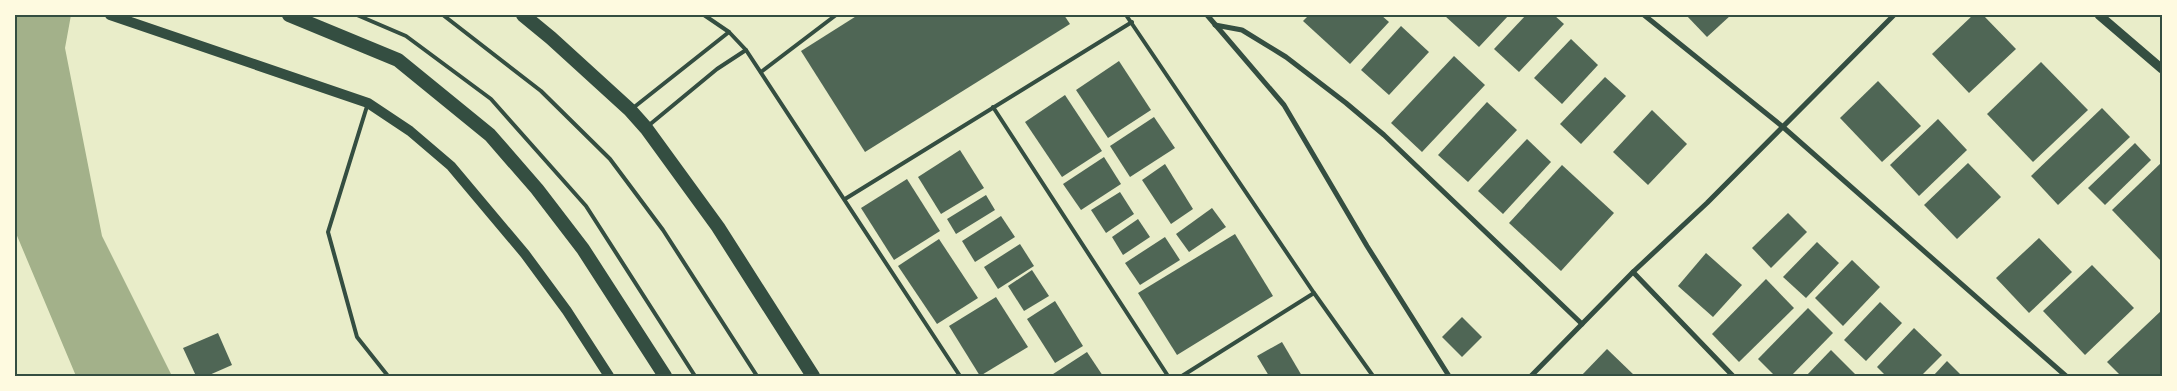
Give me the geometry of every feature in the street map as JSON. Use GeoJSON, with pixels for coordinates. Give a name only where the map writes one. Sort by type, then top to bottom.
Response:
{"type":"FeatureCollection","features":[{"type":"Feature","properties":{"kind":"highway"},"geometry":{"type":"LineString","coordinates":[[289,15],[398,60],[490,135],[537,189],[583,249],[665,376]]}},
{"type":"Feature","properties":{"kind":"highway"},"geometry":{"type":"LineString","coordinates":[[523,15],[630,110],[646,128],[718,227],[813,376]]}},
{"type":"Feature","properties":{"kind":"main road"},"geometry":{"type":"LineString","coordinates":[[110,15],[368,103],[410,131],[451,166],[525,254],[567,311],[609,376]]}},
{"type":"Feature","properties":{"kind":"street"},"geometry":{"type":"LineString","coordinates":[[1207,15],[1284,105],[1368,246],[1449,376]]}},
{"type":"Feature","properties":{"kind":"street"},"geometry":{"type":"LineString","coordinates":[[1644,15],[1783,127],[2066,376]]}},
{"type":"Feature","properties":{"kind":"street"},"geometry":{"type":"LineString","coordinates":[[1531,376],[1633,272],[1707,203],[1894,15]]}},
{"type":"Feature","properties":{"kind":"street"},"geometry":{"type":"LineString","coordinates":[[2099,15],[2162,69]]}},
{"type":"Feature","properties":{"kind":"street"},"geometry":{"type":"LineString","coordinates":[[1215,25],[1242,30],[1286,57],[1346,103],[1384,135],[1582,324]]}},
{"type":"Feature","properties":{"kind":"street"},"geometry":{"type":"LineString","coordinates":[[1633,272],[1733,376]]}},
{"type":"Feature","properties":{"kind":"lane"},"geometry":{"type":"LineString","coordinates":[[357,15],[406,36],[491,99],[586,206],[695,376]]}},
{"type":"Feature","properties":{"kind":"lane"},"geometry":{"type":"LineString","coordinates":[[443,15],[541,91],[610,159],[663,230],[756,376]]}},
{"type":"Feature","properties":{"kind":"lane"},"geometry":{"type":"LineString","coordinates":[[704,15],[729,32],[746,50],[960,376]]}},
{"type":"Feature","properties":{"kind":"lane"},"geometry":{"type":"LineString","coordinates":[[761,72],[836,15]]}},
{"type":"Feature","properties":{"kind":"lane"},"geometry":{"type":"LineString","coordinates":[[1126,15],[1314,293],[1374,376]]}},
{"type":"Feature","properties":{"kind":"lane"},"geometry":{"type":"LineString","coordinates":[[845,199],[1132,22]]}},
{"type":"Feature","properties":{"kind":"lane"},"geometry":{"type":"LineString","coordinates":[[630,110],[729,32]]}},
{"type":"Feature","properties":{"kind":"lane"},"geometry":{"type":"LineString","coordinates":[[646,128],[717,69],[746,50]]}},
{"type":"Feature","properties":{"kind":"lane"},"geometry":{"type":"LineString","coordinates":[[368,103],[328,232],[357,337],[388,376]]}},
{"type":"Feature","properties":{"kind":"lane"},"geometry":{"type":"LineString","coordinates":[[993,107],[1168,376]]}},
{"type":"Feature","properties":{"kind":"lane"},"geometry":{"type":"LineString","coordinates":[[1182,376],[1314,293]]}},
{"type":"Feature","properties":{"kind":"shaded area"},"geometry":{"type":"Polygon","coordinates":[[[15,15],[71,15],[65,48],[102,236],[172,376],[76,376],[15,231],[15,15]]]}},
{"type":"Feature","properties":{"kind":"building"},"geometry":{"type":"Polygon","coordinates":[[[858,15],[1064,15],[1070,24],[865,152],[801,51],[858,15]]]}},
{"type":"Feature","properties":{"kind":"building"},"geometry":{"type":"Polygon","coordinates":[[[1309,15],[1381,15],[1389,22],[1350,64],[1303,21],[1309,15]]]}},
{"type":"Feature","properties":{"kind":"building"},"geometry":{"type":"Polygon","coordinates":[[[1509,15],[1479,47],[1445,16],[1509,15]]]}},
{"type":"Feature","properties":{"kind":"building"},"geometry":{"type":"Polygon","coordinates":[[[1526,15],[1554,15],[1564,24],[1519,72],[1494,49],[1526,15]]]}},
{"type":"Feature","properties":{"kind":"building"},"geometry":{"type":"Polygon","coordinates":[[[1686,15],[1731,15],[1707,37],[1686,15]]]}},
{"type":"Feature","properties":{"kind":"building"},"geometry":{"type":"Polygon","coordinates":[[[1973,15],[1983,15],[2016,49],[1969,93],[1932,54],[1973,15]]]}},
{"type":"Feature","properties":{"kind":"building"},"geometry":{"type":"Polygon","coordinates":[[[1401,26],[1429,52],[1389,95],[1361,70],[1401,26]]]}},
{"type":"Feature","properties":{"kind":"building"},"geometry":{"type":"Polygon","coordinates":[[[1571,39],[1598,65],[1562,104],[1534,78],[1571,39]]]}},
{"type":"Feature","properties":{"kind":"building"},"geometry":{"type":"Polygon","coordinates":[[[1454,56],[1485,85],[1422,152],[1391,123],[1454,56]]]}},
{"type":"Feature","properties":{"kind":"building"},"geometry":{"type":"Polygon","coordinates":[[[1119,61],[1151,110],[1108,138],[1076,90],[1119,61]]]}},
{"type":"Feature","properties":{"kind":"building"},"geometry":{"type":"Polygon","coordinates":[[[2041,62],[2088,110],[2033,162],[1987,114],[2041,62]]]}},
{"type":"Feature","properties":{"kind":"building"},"geometry":{"type":"Polygon","coordinates":[[[1605,77],[1626,96],[1581,144],[1560,124],[1605,77]]]}},
{"type":"Feature","properties":{"kind":"building"},"geometry":{"type":"Polygon","coordinates":[[[1878,81],[1921,126],[1882,162],[1840,118],[1878,81]]]}},
{"type":"Feature","properties":{"kind":"building"},"geometry":{"type":"Polygon","coordinates":[[[1065,95],[1102,151],[1062,177],[1025,122],[1065,95]]]}},
{"type":"Feature","properties":{"kind":"building"},"geometry":{"type":"Polygon","coordinates":[[[1487,102],[1517,130],[1468,182],[1438,155],[1487,102]]]}},
{"type":"Feature","properties":{"kind":"building"},"geometry":{"type":"Polygon","coordinates":[[[2102,108],[2130,137],[2058,205],[2031,176],[2102,108]]]}},
{"type":"Feature","properties":{"kind":"building"},"geometry":{"type":"Polygon","coordinates":[[[1652,110],[1687,144],[1648,185],[1613,152],[1652,110]]]}},
{"type":"Feature","properties":{"kind":"building"},"geometry":{"type":"Polygon","coordinates":[[[1154,117],[1175,148],[1130,177],[1110,146],[1154,117]]]}},
{"type":"Feature","properties":{"kind":"building"},"geometry":{"type":"Polygon","coordinates":[[[1938,119],[1967,150],[1919,196],[1890,165],[1938,119]]]}},
{"type":"Feature","properties":{"kind":"building"},"geometry":{"type":"Polygon","coordinates":[[[1527,139],[1551,162],[1503,214],[1478,191],[1527,139]]]}},
{"type":"Feature","properties":{"kind":"building"},"geometry":{"type":"Polygon","coordinates":[[[2135,143],[2151,160],[2105,205],[2088,188],[2135,143]]]}},
{"type":"Feature","properties":{"kind":"building"},"geometry":{"type":"Polygon","coordinates":[[[960,150],[984,188],[941,214],[918,177],[960,150]]]}},
{"type":"Feature","properties":{"kind":"building"},"geometry":{"type":"Polygon","coordinates":[[[1104,157],[1121,184],[1081,210],[1063,184],[1104,157]]]}},
{"type":"Feature","properties":{"kind":"building"},"geometry":{"type":"Polygon","coordinates":[[[2162,162],[2162,262],[2112,210],[2162,162]]]}},
{"type":"Feature","properties":{"kind":"building"},"geometry":{"type":"Polygon","coordinates":[[[1968,163],[2001,197],[1957,239],[1924,205],[1968,163]]]}},
{"type":"Feature","properties":{"kind":"building"},"geometry":{"type":"Polygon","coordinates":[[[1165,164],[1193,209],[1171,224],[1142,180],[1165,164]]]}},
{"type":"Feature","properties":{"kind":"building"},"geometry":{"type":"Polygon","coordinates":[[[1562,165],[1614,213],[1561,271],[1509,223],[1562,165]]]}},
{"type":"Feature","properties":{"kind":"building"},"geometry":{"type":"Polygon","coordinates":[[[907,179],[940,231],[894,260],[861,208],[907,179]]]}},
{"type":"Feature","properties":{"kind":"building"},"geometry":{"type":"Polygon","coordinates":[[[1120,192],[1134,214],[1106,233],[1091,210],[1120,192]]]}},
{"type":"Feature","properties":{"kind":"building"},"geometry":{"type":"Polygon","coordinates":[[[986,195],[995,210],[956,234],[947,219],[986,195]]]}},
{"type":"Feature","properties":{"kind":"building"},"geometry":{"type":"Polygon","coordinates":[[[1212,208],[1226,227],[1189,252],[1176,234],[1212,208]]]}},
{"type":"Feature","properties":{"kind":"building"},"geometry":{"type":"Polygon","coordinates":[[[1788,213],[1807,232],[1771,268],[1752,248],[1788,213]]]}},
{"type":"Feature","properties":{"kind":"building"},"geometry":{"type":"Polygon","coordinates":[[[1001,216],[1015,237],[975,262],[962,241],[1001,216]]]}},
{"type":"Feature","properties":{"kind":"building"},"geometry":{"type":"Polygon","coordinates":[[[1138,219],[1150,237],[1123,255],[1112,237],[1138,219]]]}},
{"type":"Feature","properties":{"kind":"building"},"geometry":{"type":"Polygon","coordinates":[[[1235,234],[1273,296],[1177,355],[1138,293],[1235,234]]]}},
{"type":"Feature","properties":{"kind":"building"},"geometry":{"type":"Polygon","coordinates":[[[1165,237],[1180,260],[1140,285],[1125,263],[1165,237]]]}},
{"type":"Feature","properties":{"kind":"building"},"geometry":{"type":"Polygon","coordinates":[[[2039,238],[2072,272],[2029,313],[1996,278],[2039,238]]]}},
{"type":"Feature","properties":{"kind":"building"},"geometry":{"type":"Polygon","coordinates":[[[939,239],[978,298],[937,324],[898,266],[939,239]]]}},
{"type":"Feature","properties":{"kind":"building"},"geometry":{"type":"Polygon","coordinates":[[[1817,242],[1839,263],[1806,298],[1783,277],[1817,242]]]}},
{"type":"Feature","properties":{"kind":"building"},"geometry":{"type":"Polygon","coordinates":[[[1020,244],[1034,266],[998,289],[984,267],[1020,244]]]}},
{"type":"Feature","properties":{"kind":"building"},"geometry":{"type":"Polygon","coordinates":[[[1706,253],[1742,285],[1713,317],[1678,286],[1706,253]]]}},
{"type":"Feature","properties":{"kind":"building"},"geometry":{"type":"Polygon","coordinates":[[[1852,260],[1880,287],[1843,326],[1815,298],[1852,260]]]}},
{"type":"Feature","properties":{"kind":"building"},"geometry":{"type":"Polygon","coordinates":[[[2092,265],[2134,308],[2085,355],[2043,311],[2092,265]]]}},
{"type":"Feature","properties":{"kind":"building"},"geometry":{"type":"Polygon","coordinates":[[[1032,270],[1049,296],[1024,311],[1008,286],[1032,270]]]}},
{"type":"Feature","properties":{"kind":"building"},"geometry":{"type":"Polygon","coordinates":[[[1766,279],[1794,308],[1739,362],[1712,334],[1766,279]]]}},
{"type":"Feature","properties":{"kind":"building"},"geometry":{"type":"Polygon","coordinates":[[[996,297],[1028,347],[980,376],[949,326],[996,297]]]}},
{"type":"Feature","properties":{"kind":"building"},"geometry":{"type":"Polygon","coordinates":[[[1055,301],[1083,346],[1055,363],[1027,319],[1055,301]]]}},
{"type":"Feature","properties":{"kind":"building"},"geometry":{"type":"Polygon","coordinates":[[[1880,302],[1902,323],[1866,361],[1844,340],[1880,302]]]}},
{"type":"Feature","properties":{"kind":"building"},"geometry":{"type":"Polygon","coordinates":[[[1808,308],[1833,333],[1791,376],[1775,376],[1758,359],[1808,308]]]}},
{"type":"Feature","properties":{"kind":"building"},"geometry":{"type":"Polygon","coordinates":[[[2162,310],[2162,376],[2121,376],[2107,362],[2162,310]]]}},
{"type":"Feature","properties":{"kind":"building"},"geometry":{"type":"Polygon","coordinates":[[[1462,317],[1482,337],[1462,357],[1442,337],[1462,317]]]}},
{"type":"Feature","properties":{"kind":"building"},"geometry":{"type":"Polygon","coordinates":[[[1914,328],[1942,355],[1921,376],[1886,376],[1877,367],[1914,328]]]}},
{"type":"Feature","properties":{"kind":"building"},"geometry":{"type":"Polygon","coordinates":[[[218,333],[232,365],[207,376],[196,376],[183,348],[218,333]]]}},
{"type":"Feature","properties":{"kind":"building"},"geometry":{"type":"Polygon","coordinates":[[[1282,342],[1302,376],[1269,376],[1257,356],[1282,342]]]}},
{"type":"Feature","properties":{"kind":"building"},"geometry":{"type":"Polygon","coordinates":[[[1607,349],[1635,376],[1581,376],[1607,349]]]}},
{"type":"Feature","properties":{"kind":"building"},"geometry":{"type":"Polygon","coordinates":[[[1831,350],[1857,376],[1806,376],[1831,350]]]}},
{"type":"Feature","properties":{"kind":"building"},"geometry":{"type":"Polygon","coordinates":[[[1087,352],[1103,376],[1050,376],[1087,352]]]}},
{"type":"Feature","properties":{"kind":"building"},"geometry":{"type":"Polygon","coordinates":[[[1947,361],[1962,376],[1933,376],[1947,361]]]}}]}
